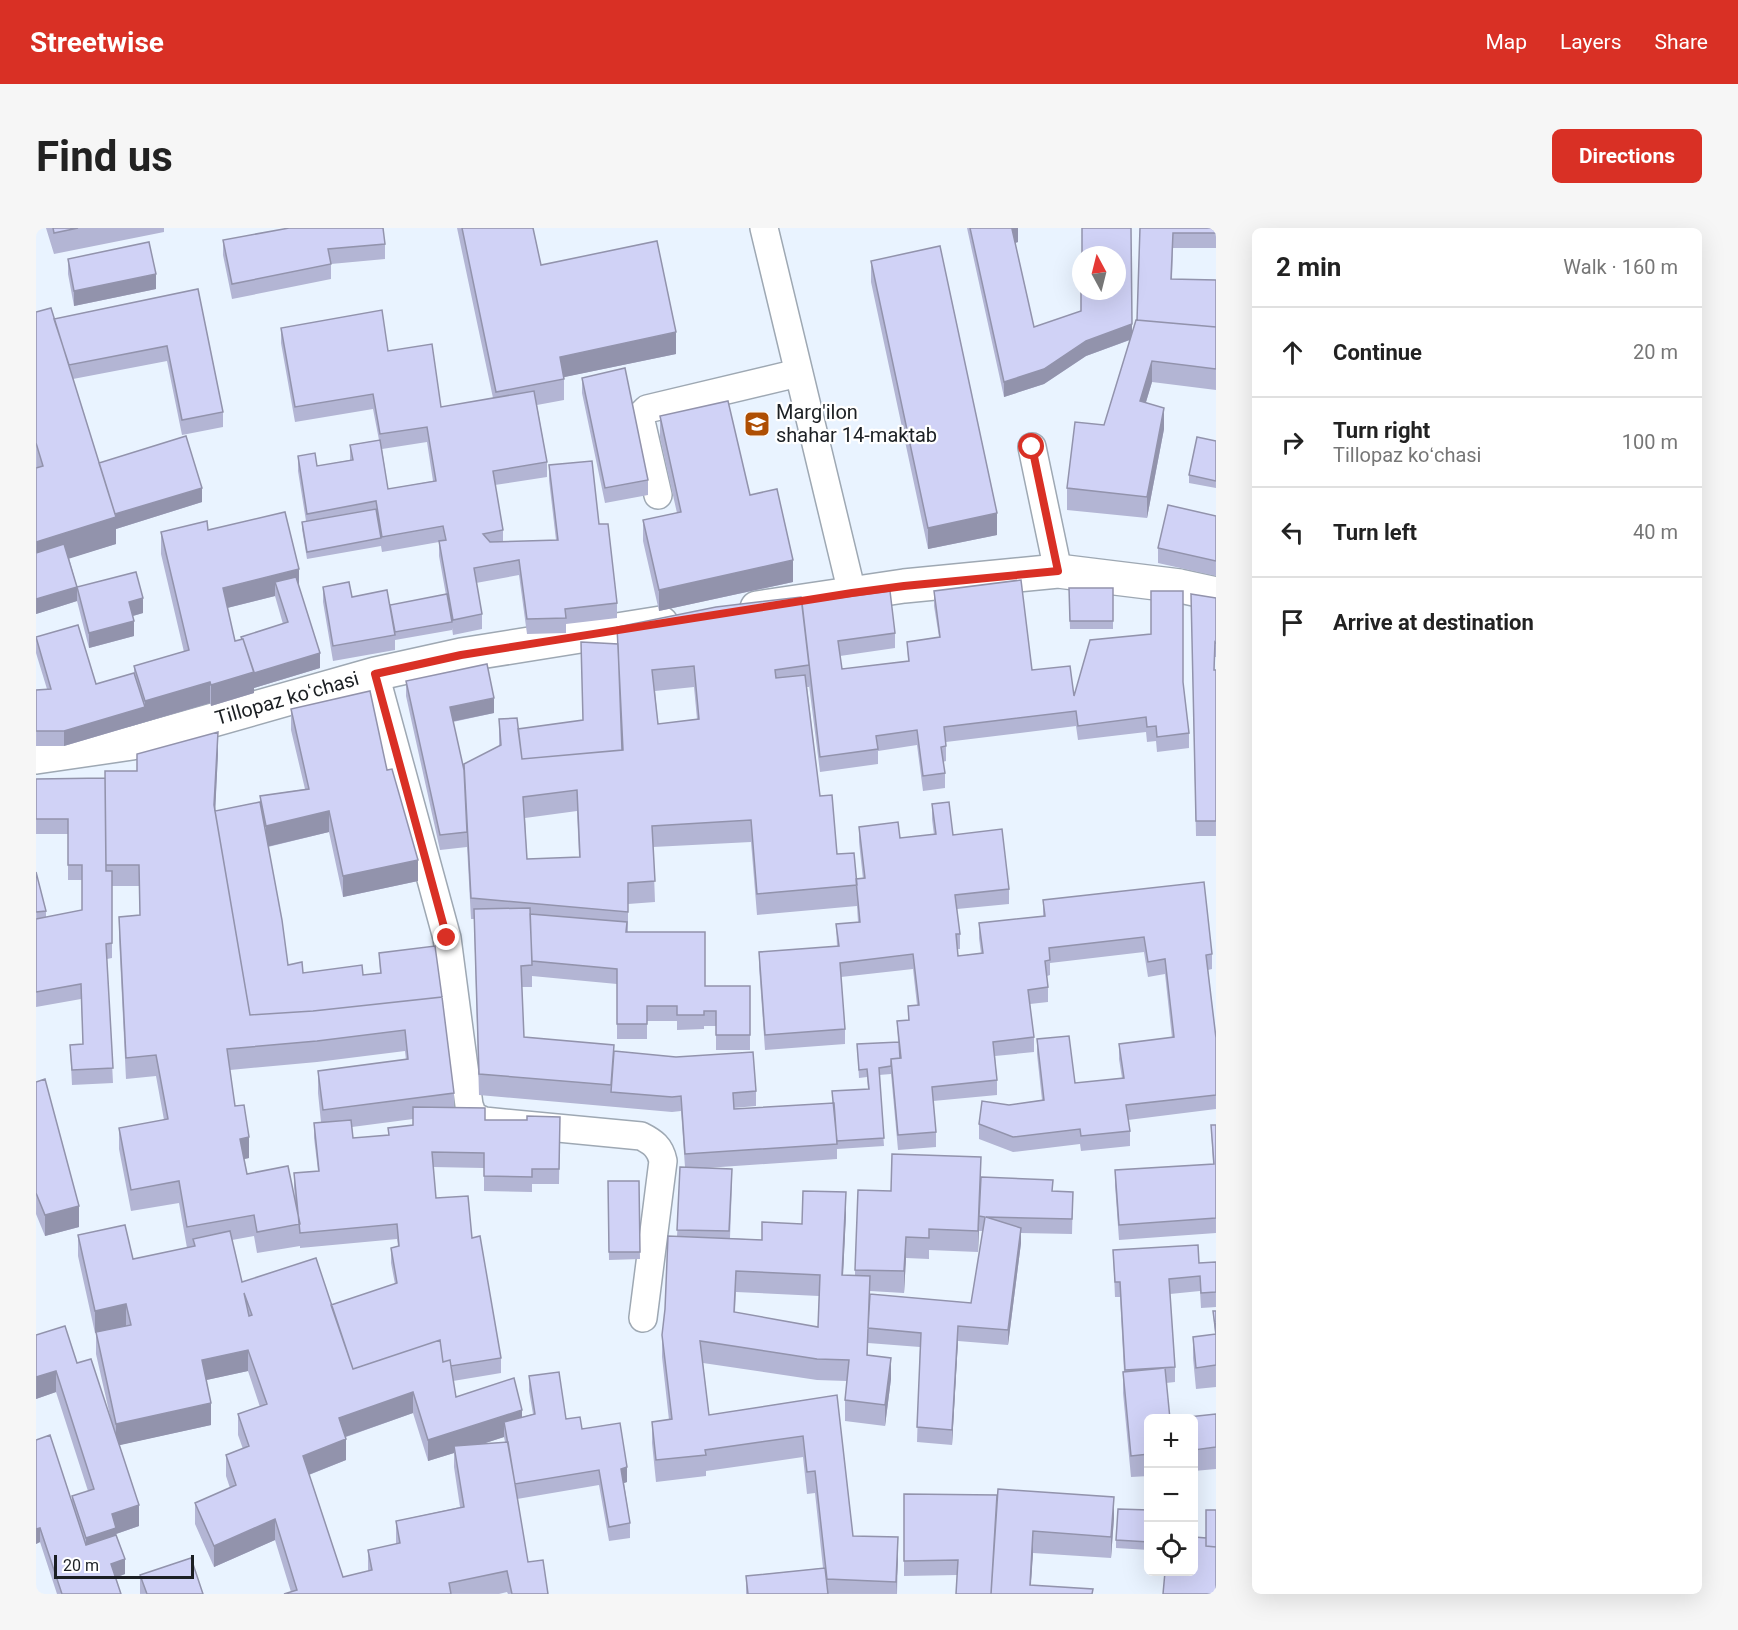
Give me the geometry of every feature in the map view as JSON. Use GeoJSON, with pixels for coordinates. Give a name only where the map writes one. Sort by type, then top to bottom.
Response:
{"type":"FeatureCollection","features":[{"type":"Feature","properties":{"kind":"street"},"geometry":{"type":"LineString","coordinates":[[733,612],[904,586],[1058,571],[1180,586],[1216,594]]}},
{"type":"Feature","properties":{"kind":"street","name":"Tillopaz koʻchasi"},"geometry":{"type":"LineString","coordinates":[[36,757],[132,742],[375,674],[461,655],[686,620]]}},
{"type":"Feature","properties":{"kind":"lane"},"geometry":{"type":"LineString","coordinates":[[764,228],[852,593]]}},
{"type":"Feature","properties":{"kind":"lane"},"geometry":{"type":"LineString","coordinates":[[658,495],[641,421],[642,414],[647,409],[798,373]]}},
{"type":"Feature","properties":{"kind":"lane"},"geometry":{"type":"LineString","coordinates":[[1032,447],[1058,571]]}},
{"type":"Feature","properties":{"kind":"lane"},"geometry":{"type":"LineString","coordinates":[[375,674],[447,938],[469,1105],[473,1116],[484,1121],[641,1136],[653,1142],[661,1151],[663,1161],[643,1318]]}},
{"type":"Feature","properties":{"kind":"building"},"geometry":{"type":"Polygon","coordinates":[[[53,228],[78,228],[54,233],[53,228]]]}},
{"type":"Feature","properties":{"kind":"building"},"geometry":{"type":"Polygon","coordinates":[[[289,228],[383,228],[385,244],[328,249],[331,264],[232,284],[223,240],[289,228]]]}},
{"type":"Feature","properties":{"kind":"building"},"geometry":{"type":"Polygon","coordinates":[[[462,228],[533,228],[541,265],[657,241],[676,332],[560,357],[564,379],[496,392],[462,228]]]}},
{"type":"Feature","properties":{"kind":"building"},"geometry":{"type":"Polygon","coordinates":[[[970,228],[1014,228],[1012,229],[1034,327],[1081,311],[1081,300],[1126,300],[1126,246],[1082,246],[1082,228],[1131,228],[1132,324],[1086,341],[1044,369],[1004,382],[970,228]]]}},
{"type":"Feature","properties":{"kind":"building"},"geometry":{"type":"Polygon","coordinates":[[[1140,228],[1216,228],[1216,233],[1173,233],[1171,279],[1216,280],[1216,327],[1137,320],[1140,228]]]}},
{"type":"Feature","properties":{"kind":"building"},"geometry":{"type":"Polygon","coordinates":[[[149,242],[156,274],[74,291],[68,259],[149,242]]]}},
{"type":"Feature","properties":{"kind":"building"},"geometry":{"type":"Polygon","coordinates":[[[940,246],[997,513],[928,528],[871,261],[940,246]]]}},
{"type":"Feature","properties":{"kind":"building"},"geometry":{"type":"Polygon","coordinates":[[[198,289],[223,412],[182,420],[167,346],[69,365],[54,319],[198,289]]]}},
{"type":"Feature","properties":{"kind":"building"},"geometry":{"type":"Polygon","coordinates":[[[51,308],[116,517],[36,542],[36,468],[43,466],[36,443],[36,312],[51,308]]]}},
{"type":"Feature","properties":{"kind":"building"},"geometry":{"type":"Polygon","coordinates":[[[382,310],[388,351],[432,344],[441,407],[534,391],[547,462],[493,471],[503,530],[483,534],[490,542],[558,540],[549,465],[592,461],[599,524],[608,524],[617,603],[565,609],[566,618],[527,619],[519,560],[474,568],[482,614],[453,620],[439,541],[446,540],[443,526],[382,537],[376,501],[307,514],[298,456],[315,453],[317,466],[353,460],[350,445],[380,440],[388,489],[436,481],[427,427],[380,434],[373,394],[295,407],[281,328],[382,310]]]}},
{"type":"Feature","properties":{"kind":"building"},"geometry":{"type":"Polygon","coordinates":[[[1136,320],[1216,327],[1216,369],[1152,361],[1140,401],[1164,408],[1147,497],[1067,488],[1075,422],[1104,425],[1136,320]]]}},
{"type":"Feature","properties":{"kind":"building"},"geometry":{"type":"Polygon","coordinates":[[[625,368],[648,480],[605,488],[582,378],[625,368]]]}},
{"type":"Feature","properties":{"kind":"building"},"geometry":{"type":"Polygon","coordinates":[[[728,401],[750,495],[777,489],[793,560],[659,590],[643,520],[681,512],[660,416],[728,401]]]}},
{"type":"Feature","properties":{"kind":"building"},"geometry":{"type":"Polygon","coordinates":[[[186,436],[202,488],[115,514],[99,463],[186,436]]]}},
{"type":"Feature","properties":{"kind":"building"},"geometry":{"type":"Polygon","coordinates":[[[1197,437],[1216,441],[1216,481],[1189,475],[1197,437]]]}},
{"type":"Feature","properties":{"kind":"building"},"geometry":{"type":"Polygon","coordinates":[[[1168,505],[1216,516],[1216,561],[1158,548],[1168,505]]]}},
{"type":"Feature","properties":{"kind":"building"},"geometry":{"type":"Polygon","coordinates":[[[376,509],[381,538],[307,552],[302,522],[376,509]]]}},
{"type":"Feature","properties":{"kind":"building"},"geometry":{"type":"Polygon","coordinates":[[[285,512],[299,569],[223,588],[235,641],[243,639],[254,672],[145,701],[134,666],[189,650],[161,532],[207,521],[208,530],[285,512]]]}},
{"type":"Feature","properties":{"kind":"building"},"geometry":{"type":"Polygon","coordinates":[[[64,544],[77,587],[36,599],[36,553],[64,544]]]}},
{"type":"Feature","properties":{"kind":"building"},"geometry":{"type":"Polygon","coordinates":[[[136,572],[143,598],[129,602],[134,621],[89,633],[77,587],[136,572]]]}},
{"type":"Feature","properties":{"kind":"building"},"geometry":{"type":"Polygon","coordinates":[[[296,577],[320,653],[254,673],[241,637],[288,622],[275,582],[296,577]]]}},
{"type":"Feature","properties":{"kind":"building"},"geometry":{"type":"Polygon","coordinates":[[[1021,580],[1032,670],[1070,666],[1074,696],[1090,640],[1151,634],[1151,591],[1183,591],[1183,682],[1189,733],[1157,737],[1156,726],[1147,727],[1146,717],[1078,726],[1076,711],[944,727],[946,746],[941,747],[945,773],[923,776],[917,730],[876,736],[878,749],[820,757],[802,603],[890,591],[895,633],[838,641],[842,669],[909,661],[907,642],[940,637],[934,591],[1021,580]]]}},
{"type":"Feature","properties":{"kind":"building"},"geometry":{"type":"Polygon","coordinates":[[[349,582],[352,597],[387,590],[395,635],[333,646],[323,587],[349,582]]]}},
{"type":"Feature","properties":{"kind":"building"},"geometry":{"type":"Polygon","coordinates":[[[1069,588],[1113,588],[1113,621],[1070,621],[1069,588]]]}},
{"type":"Feature","properties":{"kind":"building"},"geometry":{"type":"Polygon","coordinates":[[[447,594],[452,622],[395,632],[390,605],[447,594]]]}},
{"type":"Feature","properties":{"kind":"building"},"geometry":{"type":"Polygon","coordinates":[[[1191,594],[1216,598],[1214,670],[1216,670],[1216,821],[1196,821],[1191,594]]]}},
{"type":"Feature","properties":{"kind":"building"},"geometry":{"type":"Polygon","coordinates":[[[801,597],[809,665],[775,670],[776,678],[805,675],[820,796],[832,795],[837,854],[854,853],[857,885],[757,894],[751,820],[652,826],[655,881],[628,883],[628,912],[471,898],[464,764],[501,745],[499,719],[517,718],[522,759],[623,750],[617,627],[716,607],[801,597]],[[694,666],[652,670],[658,724],[699,719],[694,666]],[[577,790],[523,797],[527,859],[580,857],[577,790]]]}},
{"type":"Feature","properties":{"kind":"building"},"geometry":{"type":"Polygon","coordinates":[[[78,625],[96,684],[134,673],[145,707],[64,731],[36,731],[36,690],[51,689],[36,637],[78,625]]]}},
{"type":"Feature","properties":{"kind":"building"},"geometry":{"type":"Polygon","coordinates":[[[581,642],[618,644],[622,750],[522,759],[518,729],[583,720],[581,642]]]}},
{"type":"Feature","properties":{"kind":"building"},"geometry":{"type":"Polygon","coordinates":[[[487,664],[494,698],[450,707],[464,770],[467,832],[440,835],[406,681],[487,664]]]}},
{"type":"Feature","properties":{"kind":"building"},"geometry":{"type":"Polygon","coordinates":[[[370,691],[387,770],[392,769],[418,860],[343,876],[329,811],[266,826],[260,796],[309,789],[291,709],[370,691]]]}},
{"type":"Feature","properties":{"kind":"building"},"geometry":{"type":"Polygon","coordinates":[[[218,732],[214,805],[250,1015],[313,1011],[442,997],[454,1093],[323,1110],[318,1071],[408,1059],[405,1030],[227,1049],[235,1106],[244,1105],[249,1137],[240,1139],[247,1174],[288,1166],[300,1224],[257,1232],[254,1215],[187,1227],[179,1181],[131,1190],[119,1128],[168,1119],[156,1055],[126,1058],[119,917],[140,915],[139,865],[106,865],[105,771],[137,771],[137,754],[218,732]]]}},
{"type":"Feature","properties":{"kind":"building"},"geometry":{"type":"Polygon","coordinates":[[[105,778],[106,871],[112,871],[112,943],[106,944],[113,1068],[72,1070],[70,1045],[83,1044],[81,984],[36,992],[36,919],[82,910],[82,865],[68,865],[68,819],[36,819],[36,779],[105,778]]]}},
{"type":"Feature","properties":{"kind":"building"},"geometry":{"type":"Polygon","coordinates":[[[260,802],[288,965],[302,962],[303,973],[362,965],[363,975],[381,973],[379,953],[435,946],[442,997],[313,1011],[250,1015],[215,811],[260,802]]]}},
{"type":"Feature","properties":{"kind":"building"},"geometry":{"type":"Polygon","coordinates":[[[949,802],[953,835],[1002,829],[1009,889],[955,895],[960,934],[956,934],[958,956],[983,953],[979,923],[1045,916],[1043,900],[1204,882],[1212,954],[1206,955],[1216,1038],[1216,1095],[1126,1105],[1130,1131],[1081,1136],[1080,1129],[1013,1137],[979,1124],[982,1101],[1009,1105],[1044,1100],[1037,1039],[1069,1036],[1075,1083],[1124,1078],[1119,1044],[1174,1037],[1165,959],[1148,962],[1144,937],[1049,948],[1050,960],[1045,961],[1048,987],[1028,990],[1034,1037],[993,1042],[997,1080],[932,1087],[936,1132],[898,1135],[891,1059],[901,1058],[897,1021],[909,1020],[908,1006],[919,1005],[913,954],[840,963],[845,1029],[765,1035],[759,952],[839,946],[836,924],[860,922],[856,879],[865,878],[859,827],[898,822],[900,838],[936,834],[932,804],[949,802]]]}},
{"type":"Feature","properties":{"kind":"building"},"geometry":{"type":"Polygon","coordinates":[[[36,872],[46,911],[36,912],[36,872]]]}},
{"type":"Feature","properties":{"kind":"building"},"geometry":{"type":"Polygon","coordinates":[[[530,908],[532,965],[521,966],[524,1037],[614,1045],[611,1085],[479,1074],[474,909],[530,908]]]}},
{"type":"Feature","properties":{"kind":"building"},"geometry":{"type":"Polygon","coordinates":[[[530,914],[627,922],[626,932],[705,932],[705,986],[750,986],[750,1035],[716,1035],[716,1011],[704,1011],[704,1015],[677,1015],[677,1006],[647,1006],[647,1024],[617,1024],[617,969],[532,961],[530,914]]]}},
{"type":"Feature","properties":{"kind":"building"},"geometry":{"type":"Polygon","coordinates":[[[899,1042],[900,1058],[891,1059],[891,1066],[879,1068],[884,1138],[837,1141],[832,1091],[869,1089],[867,1069],[859,1070],[857,1044],[899,1042]]]}},
{"type":"Feature","properties":{"kind":"building"},"geometry":{"type":"Polygon","coordinates":[[[614,1051],[676,1057],[753,1052],[756,1091],[733,1093],[734,1109],[834,1103],[837,1144],[685,1154],[681,1096],[611,1092],[614,1051]]]}},
{"type":"Feature","properties":{"kind":"building"},"geometry":{"type":"Polygon","coordinates":[[[45,1079],[79,1206],[45,1215],[36,1193],[36,1082],[45,1079]]]}},
{"type":"Feature","properties":{"kind":"building"},"geometry":{"type":"Polygon","coordinates":[[[413,1107],[485,1108],[485,1120],[527,1120],[527,1116],[560,1117],[559,1169],[532,1169],[532,1177],[484,1176],[484,1153],[432,1152],[436,1198],[468,1196],[472,1238],[480,1236],[501,1358],[451,1366],[450,1360],[443,1362],[440,1340],[353,1369],[331,1305],[397,1283],[391,1248],[399,1246],[397,1224],[300,1233],[294,1173],[319,1171],[314,1123],[351,1120],[353,1138],[389,1135],[388,1128],[413,1125],[413,1107]]]}},
{"type":"Feature","properties":{"kind":"building"},"geometry":{"type":"Polygon","coordinates":[[[1211,1125],[1216,1125],[1216,1218],[1119,1225],[1115,1170],[1214,1164],[1211,1125]]]}},
{"type":"Feature","properties":{"kind":"building"},"geometry":{"type":"Polygon","coordinates":[[[892,1154],[981,1157],[978,1231],[929,1229],[929,1238],[906,1237],[904,1271],[855,1270],[858,1190],[891,1191],[892,1154]]]}},
{"type":"Feature","properties":{"kind":"building"},"geometry":{"type":"Polygon","coordinates":[[[680,1167],[732,1169],[729,1231],[677,1230],[680,1167]]]}},
{"type":"Feature","properties":{"kind":"building"},"geometry":{"type":"Polygon","coordinates":[[[981,1177],[1053,1180],[1052,1191],[1073,1192],[1072,1219],[986,1217],[1021,1228],[1008,1330],[958,1326],[952,1430],[917,1427],[921,1333],[868,1328],[870,1294],[971,1303],[985,1217],[979,1216],[981,1177]]]}},
{"type":"Feature","properties":{"kind":"building"},"geometry":{"type":"Polygon","coordinates":[[[608,1181],[639,1181],[640,1252],[609,1252],[608,1181]]]}},
{"type":"Feature","properties":{"kind":"building"},"geometry":{"type":"Polygon","coordinates":[[[803,1191],[846,1192],[842,1275],[870,1276],[867,1355],[891,1358],[885,1405],[845,1400],[849,1360],[817,1359],[700,1341],[709,1415],[837,1395],[853,1536],[898,1537],[896,1582],[827,1579],[815,1471],[807,1472],[803,1436],[705,1450],[706,1455],[656,1460],[652,1422],[672,1419],[662,1335],[668,1236],[762,1240],[762,1222],[802,1224],[803,1191]],[[736,1271],[734,1312],[818,1327],[820,1275],[736,1271]]]}},
{"type":"Feature","properties":{"kind":"building"},"geometry":{"type":"Polygon","coordinates":[[[125,1225],[133,1259],[195,1246],[193,1239],[230,1231],[242,1282],[316,1258],[353,1369],[440,1340],[443,1362],[450,1360],[456,1397],[514,1378],[522,1410],[428,1440],[413,1392],[339,1418],[346,1439],[303,1456],[343,1577],[372,1570],[368,1550],[400,1543],[396,1521],[464,1507],[454,1446],[508,1442],[528,1562],[543,1560],[548,1594],[512,1594],[507,1571],[449,1583],[451,1594],[284,1594],[297,1590],[275,1519],[214,1546],[195,1503],[236,1485],[226,1455],[249,1446],[238,1414],[267,1404],[248,1350],[202,1360],[211,1403],[116,1424],[96,1332],[131,1325],[126,1304],[95,1311],[78,1235],[125,1225]],[[244,1293],[249,1316],[252,1315],[244,1293]]]}},
{"type":"Feature","properties":{"kind":"building"},"geometry":{"type":"Polygon","coordinates":[[[1198,1245],[1199,1263],[1216,1262],[1216,1292],[1201,1293],[1200,1276],[1169,1279],[1175,1367],[1125,1370],[1120,1282],[1115,1282],[1113,1250],[1198,1245]]]}},
{"type":"Feature","properties":{"kind":"building"},"geometry":{"type":"Polygon","coordinates":[[[1213,1311],[1216,1311],[1216,1334],[1213,1311]]]}},
{"type":"Feature","properties":{"kind":"building"},"geometry":{"type":"Polygon","coordinates":[[[65,1326],[77,1363],[91,1359],[139,1505],[112,1514],[116,1528],[86,1538],[72,1496],[94,1489],[56,1371],[36,1377],[36,1335],[65,1326]]]}},
{"type":"Feature","properties":{"kind":"building"},"geometry":{"type":"Polygon","coordinates":[[[1216,1334],[1216,1365],[1196,1368],[1193,1337],[1216,1334]]]}},
{"type":"Feature","properties":{"kind":"building"},"geometry":{"type":"Polygon","coordinates":[[[1165,1368],[1170,1414],[1144,1414],[1144,1455],[1131,1456],[1123,1372],[1165,1368]]]}},
{"type":"Feature","properties":{"kind":"building"},"geometry":{"type":"Polygon","coordinates":[[[559,1372],[566,1419],[580,1417],[582,1429],[620,1423],[627,1467],[621,1469],[630,1523],[609,1527],[599,1470],[515,1484],[504,1422],[535,1414],[529,1376],[559,1372]]]}},
{"type":"Feature","properties":{"kind":"building"},"geometry":{"type":"Polygon","coordinates":[[[1216,1414],[1216,1447],[1198,1449],[1198,1416],[1216,1414]]]}},
{"type":"Feature","properties":{"kind":"building"},"geometry":{"type":"Polygon","coordinates":[[[50,1435],[86,1545],[116,1535],[125,1559],[111,1564],[121,1594],[62,1594],[40,1528],[36,1529],[36,1440],[50,1435]]]}},
{"type":"Feature","properties":{"kind":"building"},"geometry":{"type":"Polygon","coordinates":[[[998,1489],[1114,1497],[1111,1537],[1033,1531],[1030,1585],[1093,1589],[1092,1594],[991,1594],[998,1489]]]}},
{"type":"Feature","properties":{"kind":"building"},"geometry":{"type":"Polygon","coordinates":[[[904,1494],[997,1495],[991,1594],[956,1594],[958,1560],[904,1561],[904,1494]]]}},
{"type":"Feature","properties":{"kind":"building"},"geometry":{"type":"Polygon","coordinates":[[[1118,1509],[1144,1510],[1144,1542],[1116,1540],[1118,1509]]]}},
{"type":"Feature","properties":{"kind":"building"},"geometry":{"type":"Polygon","coordinates":[[[1206,1510],[1216,1510],[1216,1547],[1206,1546],[1206,1510]]]}},
{"type":"Feature","properties":{"kind":"building"},"geometry":{"type":"Polygon","coordinates":[[[1198,1537],[1206,1538],[1206,1546],[1216,1547],[1216,1594],[1163,1594],[1165,1576],[1198,1576],[1198,1537]]]}},
{"type":"Feature","properties":{"kind":"building"},"geometry":{"type":"Polygon","coordinates":[[[191,1558],[203,1594],[147,1594],[140,1575],[191,1558]]]}},
{"type":"Feature","properties":{"kind":"building"},"geometry":{"type":"Polygon","coordinates":[[[825,1568],[828,1594],[748,1594],[746,1576],[825,1568]]]}},
{"type":"Feature","properties":{"kind":"place","name":"Marg'ilon shahar 14-maktab"},"geometry":{"type":"Point","coordinates":[757,424]}},
{"type":"Feature","properties":{"kind":"route"},"geometry":{"type":"LineString","coordinates":[[447,938],[375,674],[461,655],[852,593],[1058,571],[1032,447]]}}]}
